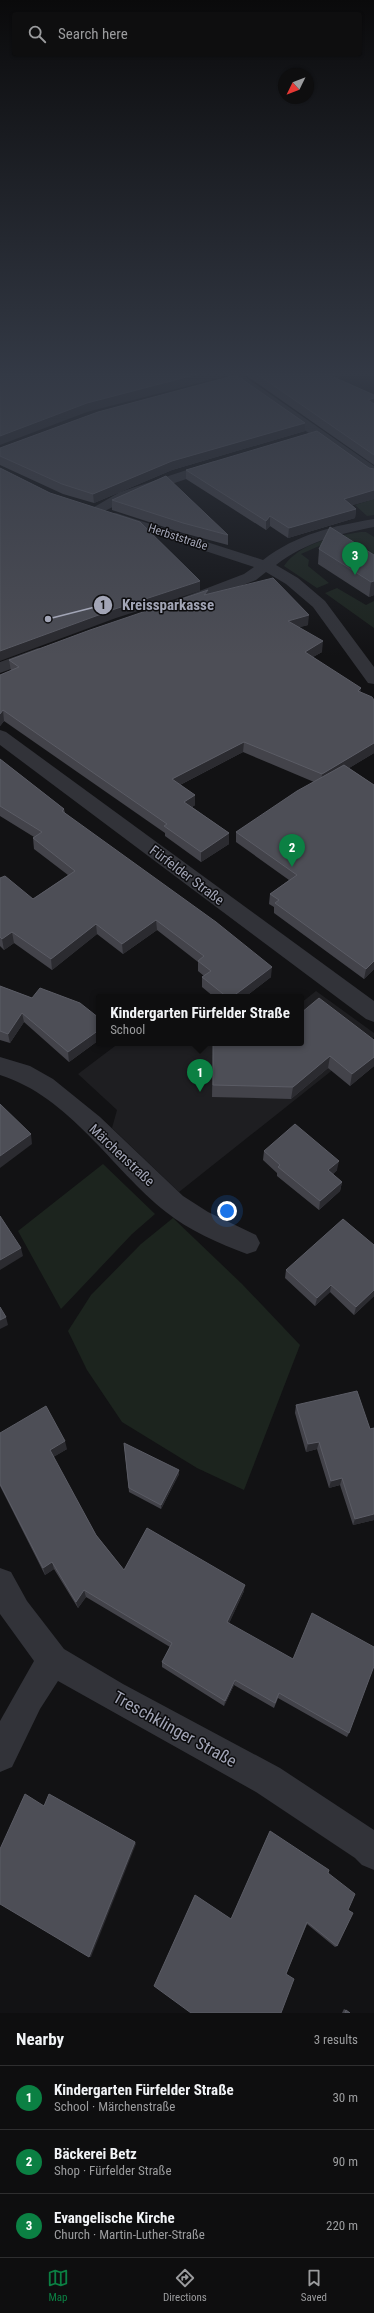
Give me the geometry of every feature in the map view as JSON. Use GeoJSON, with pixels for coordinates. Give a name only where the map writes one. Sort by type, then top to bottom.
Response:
{"type":"FeatureCollection","features":[{"type":"Feature","properties":{"kind":"street","name":"Herbststraße"},"geometry":{"type":"LineString","coordinates":[[207,468],[89,508],[267,566],[292,581],[319,604],[374,679]]}},
{"type":"Feature","properties":{"kind":"street"},"geometry":{"type":"LineString","coordinates":[[164,609],[222,589],[250,577],[267,566],[284,551],[303,541],[327,532],[374,523]]}},
{"type":"Feature","properties":{"kind":"street"},"geometry":{"type":"LineString","coordinates":[[0,668],[55,647]]}},
{"type":"Feature","properties":{"kind":"street","name":"Fürfelder Straße"},"geometry":{"type":"LineString","coordinates":[[0,736],[374,1013]]}},
{"type":"Feature","properties":{"kind":"street","name":"Märchenstraße"},"geometry":{"type":"LineString","coordinates":[[0,1066],[30,1076],[58,1095],[176,1205],[247,1243]]}},
{"type":"Feature","properties":{"kind":"street","name":"Treschklinger Straße"},"geometry":{"type":"LineString","coordinates":[[0,1582],[16,1612],[53,1660],[112,1695],[268,1780],[367,1846],[374,1853]]}},
{"type":"Feature","properties":{"kind":"street"},"geometry":{"type":"LineString","coordinates":[[0,1755],[29,1698],[53,1660]]}},
{"type":"Feature","properties":{"kind":"shaded area"},"geometry":{"type":"Polygon","coordinates":[[[374,499],[374,515],[367,516],[355,505],[374,499]]]}},
{"type":"Feature","properties":{"kind":"shaded area"},"geometry":{"type":"Polygon","coordinates":[[[366,532],[374,537],[374,562],[326,543],[301,554],[309,560],[308,566],[329,583],[317,588],[284,566],[291,558],[308,546],[329,538],[366,532]]]}},
{"type":"Feature","properties":{"kind":"shaded area"},"geometry":{"type":"Polygon","coordinates":[[[337,588],[366,605],[374,601],[374,628],[325,593],[337,588]]]}},
{"type":"Feature","properties":{"kind":"shaded area"},"geometry":{"type":"Polygon","coordinates":[[[316,991],[374,1033],[374,1037],[179,1192],[112,1128],[117,1110],[78,1074],[115,1046],[304,1046],[304,1001],[316,991]]]}},
{"type":"Feature","properties":{"kind":"shaded area"},"geometry":{"type":"Polygon","coordinates":[[[103,1164],[155,1214],[132,1234],[61,1309],[18,1231],[103,1164]]]}},
{"type":"Feature","properties":{"kind":"shaded area"},"geometry":{"type":"Polygon","coordinates":[[[173,1218],[242,1284],[300,1345],[244,1490],[197,1468],[122,1422],[87,1370],[68,1331],[91,1295],[141,1244],[173,1218]]]}},
{"type":"Feature","properties":{"kind":"building"},"geometry":{"type":"Polygon","coordinates":[[[0,468],[50,493],[140,522],[200,581],[115,609],[0,651],[0,468]]]}},
{"type":"Feature","properties":{"kind":"building"},"geometry":{"type":"Polygon","coordinates":[[[26,468],[155,468],[93,494],[62,484],[26,468]]]}},
{"type":"Feature","properties":{"kind":"building"},"geometry":{"type":"Polygon","coordinates":[[[193,468],[369,468],[374,469],[374,490],[344,499],[356,509],[289,528],[270,516],[266,521],[186,470],[193,468]]]}},
{"type":"Feature","properties":{"kind":"building"},"geometry":{"type":"Polygon","coordinates":[[[166,476],[228,535],[183,523],[112,500],[166,476]]]}},
{"type":"Feature","properties":{"kind":"building"},"geometry":{"type":"Polygon","coordinates":[[[330,527],[374,555],[374,581],[371,582],[319,549],[330,527]]]}},
{"type":"Feature","properties":{"kind":"building"},"geometry":{"type":"Polygon","coordinates":[[[273,578],[309,615],[288,621],[323,641],[305,652],[361,688],[358,691],[372,697],[374,700],[374,743],[322,774],[244,742],[172,779],[195,795],[184,802],[229,833],[201,852],[164,826],[167,824],[3,710],[0,714],[0,675],[19,667],[9,660],[90,630],[208,590],[204,595],[273,578]]]}},
{"type":"Feature","properties":{"kind":"building"},"geometry":{"type":"Polygon","coordinates":[[[0,759],[64,809],[62,811],[216,922],[272,967],[236,994],[223,994],[202,977],[211,971],[198,961],[204,956],[156,920],[122,944],[96,924],[51,959],[12,932],[2,939],[0,937],[0,878],[5,876],[33,899],[75,871],[33,838],[42,832],[0,806],[0,759]]]}},
{"type":"Feature","properties":{"kind":"building"},"geometry":{"type":"Polygon","coordinates":[[[344,765],[374,785],[374,961],[366,969],[275,903],[279,900],[270,894],[297,875],[236,832],[297,791],[344,765]]]}},
{"type":"Feature","properties":{"kind":"building"},"geometry":{"type":"Polygon","coordinates":[[[0,986],[32,998],[40,988],[80,1003],[96,1016],[96,1032],[68,1052],[22,1013],[8,1034],[0,1031],[0,986]]]}},
{"type":"Feature","properties":{"kind":"building"},"geometry":{"type":"Polygon","coordinates":[[[319,998],[374,1040],[374,1057],[352,1074],[330,1056],[293,1087],[213,1085],[213,1046],[304,1046],[304,1010],[319,998]]]}},
{"type":"Feature","properties":{"kind":"building"},"geometry":{"type":"Polygon","coordinates":[[[0,1104],[31,1134],[0,1156],[0,1104]]]}},
{"type":"Feature","properties":{"kind":"building"},"geometry":{"type":"Polygon","coordinates":[[[295,1124],[339,1161],[328,1170],[342,1182],[320,1201],[278,1167],[280,1165],[264,1151],[295,1124]]]}},
{"type":"Feature","properties":{"kind":"building"},"geometry":{"type":"Polygon","coordinates":[[[0,1216],[21,1248],[0,1260],[0,1216]]]}},
{"type":"Feature","properties":{"kind":"building"},"geometry":{"type":"Polygon","coordinates":[[[343,1219],[374,1245],[374,1290],[356,1307],[331,1285],[317,1298],[286,1270],[343,1219]]]}},
{"type":"Feature","properties":{"kind":"building"},"geometry":{"type":"Polygon","coordinates":[[[0,1307],[6,1317],[0,1320],[0,1307]]]}},
{"type":"Feature","properties":{"kind":"building"},"geometry":{"type":"Polygon","coordinates":[[[357,1391],[370,1429],[374,1428],[374,1514],[355,1519],[342,1478],[331,1481],[319,1442],[308,1444],[296,1405],[357,1391]]]}},
{"type":"Feature","properties":{"kind":"building"},"geometry":{"type":"Polygon","coordinates":[[[46,1406],[65,1441],[50,1450],[96,1535],[124,1570],[147,1528],[245,1585],[227,1622],[293,1659],[312,1613],[374,1647],[374,1666],[349,1733],[279,1693],[275,1703],[235,1680],[225,1701],[162,1662],[172,1643],[84,1590],[76,1602],[52,1562],[43,1568],[0,1484],[0,1433],[46,1406]]]}},
{"type":"Feature","properties":{"kind":"building"},"geometry":{"type":"Polygon","coordinates":[[[124,1443],[179,1470],[161,1505],[129,1488],[124,1443]]]}},
{"type":"Feature","properties":{"kind":"building"},"geometry":{"type":"Polygon","coordinates":[[[25,1794],[44,1806],[49,1794],[135,1842],[89,1957],[0,1904],[0,1849],[25,1794]]]}},
{"type":"Feature","properties":{"kind":"building"},"geometry":{"type":"Polygon","coordinates":[[[270,1831],[329,1870],[328,1873],[355,1894],[348,1910],[353,1913],[337,1946],[307,1922],[286,1974],[294,1979],[281,2013],[191,2013],[154,1986],[195,1895],[231,1919],[270,1831]]]}},
{"type":"Feature","properties":{"kind":"place","name":"Evangelische Kirche"},"geometry":{"type":"Point","coordinates":[355,575]}},
{"type":"Feature","properties":{"kind":"place","name":"Kreissparkasse"},"geometry":{"type":"Point","coordinates":[48,619]}},
{"type":"Feature","properties":{"kind":"place","name":"Bäckerei Betz"},"geometry":{"type":"Point","coordinates":[292,867]}},
{"type":"Feature","properties":{"kind":"place","name":"Kindergarten Fürfelder Straße"},"geometry":{"type":"Point","coordinates":[200,1092]}}]}
